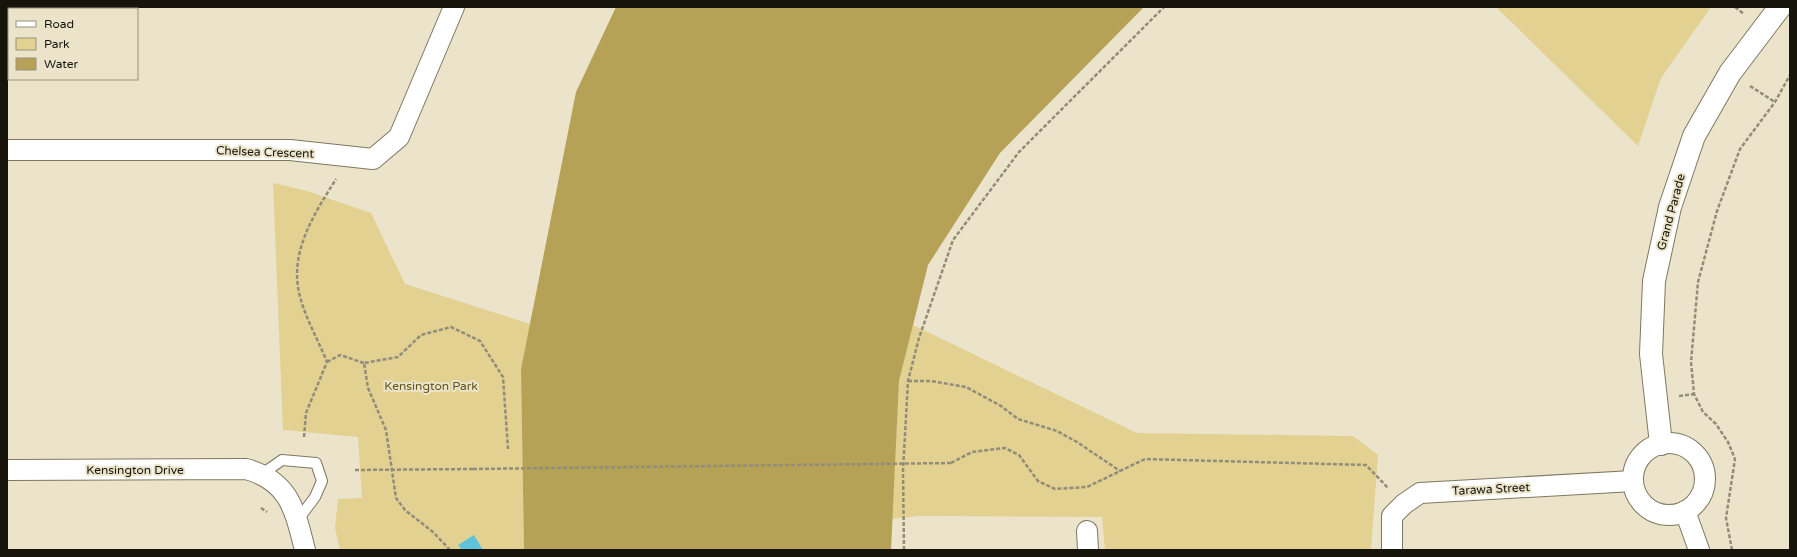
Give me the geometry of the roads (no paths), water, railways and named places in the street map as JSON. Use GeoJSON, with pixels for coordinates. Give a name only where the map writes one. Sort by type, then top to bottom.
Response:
{"type":"FeatureCollection","features":[{"type":"Feature","properties":{"kind":"street","name":"Chelsea Crescent"},"geometry":{"type":"LineString","coordinates":[[7,150],[290,150],[373,159],[398,137],[454,7]]}},
{"type":"Feature","properties":{"kind":"street","name":"Grand Parade"},"geometry":{"type":"LineString","coordinates":[[1661,444],[1651,354],[1654,281],[1670,207],[1694,136],[1730,73],[1780,7]]}},
{"type":"Feature","properties":{"kind":"street"},"geometry":{"type":"LineString","coordinates":[[1673,443],[1684,446],[1694,453],[1700,461],[1704,472],[1705,484],[1701,495],[1694,504],[1685,511],[1674,514],[1662,514],[1651,510],[1642,502],[1636,492],[1633,481],[1634,470],[1641,457],[1652,447],[1661,444],[1673,443]]}},
{"type":"Feature","properties":{"kind":"street","name":"Kensington Drive"},"geometry":{"type":"LineString","coordinates":[[7,470],[246,469],[262,474]]}},
{"type":"Feature","properties":{"kind":"street"},"geometry":{"type":"LineString","coordinates":[[262,474],[281,489],[293,506],[305,550]]}},
{"type":"Feature","properties":{"kind":"street","name":"Tarawa Street"},"geometry":{"type":"LineString","coordinates":[[1392,550],[1392,516],[1404,504],[1420,493],[1633,481]]}},
{"type":"Feature","properties":{"kind":"street"},"geometry":{"type":"LineString","coordinates":[[1685,511],[1700,550]]}},
{"type":"Feature","properties":{"kind":"lane"},"geometry":{"type":"LineString","coordinates":[[262,474],[282,460],[316,463],[322,481],[315,497],[297,521]]}},
{"type":"Feature","properties":{"kind":"water"},"geometry":{"type":"Polygon","coordinates":[[[616,7],[1144,7],[1000,153],[928,265],[899,381],[891,550],[524,550],[521,369],[576,92],[616,7]]]}},
{"type":"Feature","properties":{"kind":"park label","name":"Kensington Park"},"geometry":{"type":"Point","coordinates":[431,386]}}]}
